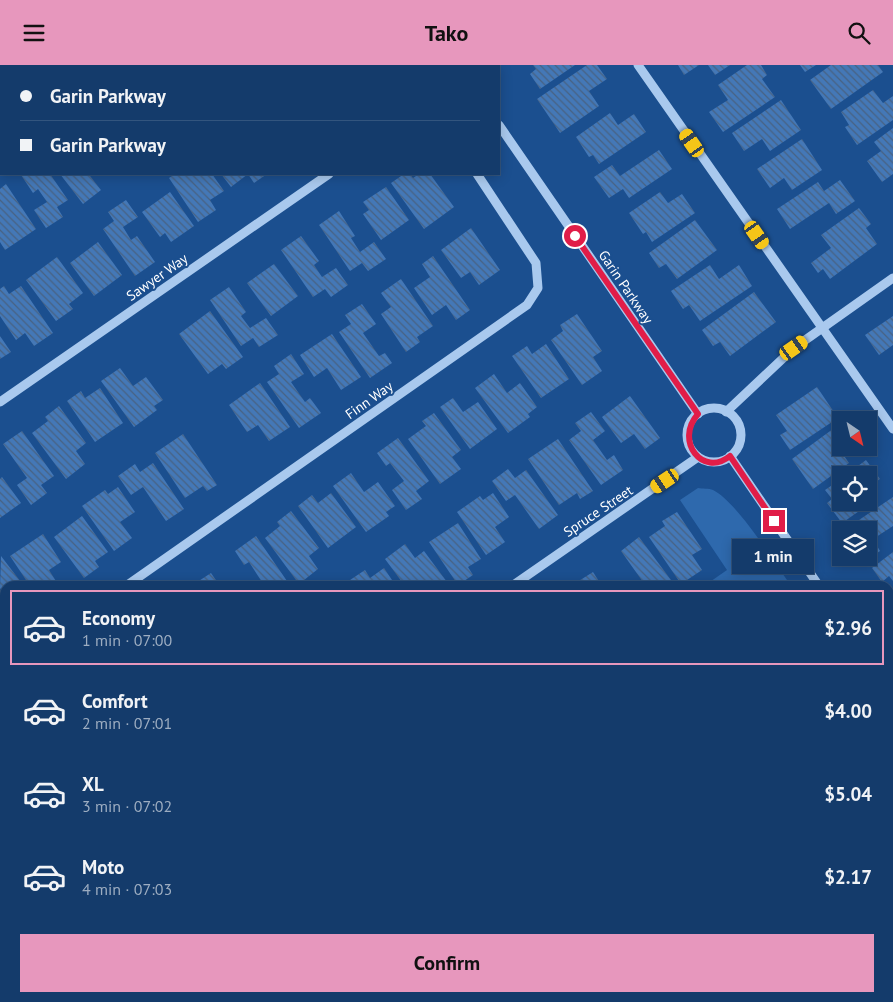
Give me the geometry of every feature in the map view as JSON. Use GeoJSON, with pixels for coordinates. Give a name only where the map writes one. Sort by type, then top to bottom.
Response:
{"type":"FeatureCollection","features":[{"type":"Feature","properties":{"kind":"street"},"geometry":{"type":"LineString","coordinates":[[638,65],[893,429]]}},
{"type":"Feature","properties":{"kind":"street","name":"Garin Parkway"},"geometry":{"type":"LineString","coordinates":[[500,126],[698,414]]}},
{"type":"Feature","properties":{"kind":"street","name":"Sawyer Way"},"geometry":{"type":"LineString","coordinates":[[0,402],[328,175]]}},
{"type":"Feature","properties":{"kind":"street","name":"Finn Way"},"geometry":{"type":"LineString","coordinates":[[133,581],[527,305],[538,288],[536,263],[478,175]]}},
{"type":"Feature","properties":{"kind":"street"},"geometry":{"type":"LineString","coordinates":[[726,412],[794,348],[893,278]]}},
{"type":"Feature","properties":{"kind":"street"},"geometry":{"type":"LineString","coordinates":[[714,409],[726,412],[735,419],[740,429],[740,443],[730,456],[716,462],[698,457],[692,450],[688,435],[691,421],[698,414],[714,409]]}},
{"type":"Feature","properties":{"kind":"street"},"geometry":{"type":"LineString","coordinates":[[730,456],[816,581]]}},
{"type":"Feature","properties":{"kind":"street","name":"Spruce Street"},"geometry":{"type":"LineString","coordinates":[[519,581],[698,457]]}},
{"type":"Feature","properties":{"kind":"shaded area"},"geometry":{"type":"Polygon","coordinates":[[[698,488],[713,490],[723,497],[755,534],[788,581],[711,581],[727,570],[680,500],[698,488]]]}},
{"type":"Feature","properties":{"kind":"building"},"geometry":{"type":"Polygon","coordinates":[[[533,65],[575,65],[540,89],[530,74],[536,69],[533,65]]]}},
{"type":"Feature","properties":{"kind":"building"},"geometry":{"type":"Polygon","coordinates":[[[587,65],[597,65],[607,79],[589,91],[599,106],[560,133],[537,99],[587,65]]]}},
{"type":"Feature","properties":{"kind":"building"},"geometry":{"type":"Polygon","coordinates":[[[678,65],[699,65],[684,75],[678,65]]]}},
{"type":"Feature","properties":{"kind":"building"},"geometry":{"type":"Polygon","coordinates":[[[708,65],[730,65],[715,75],[708,65]]]}},
{"type":"Feature","properties":{"kind":"building"},"geometry":{"type":"Polygon","coordinates":[[[747,65],[761,65],[767,75],[762,79],[775,97],[723,132],[709,112],[728,100],[718,85],[747,65]]]}},
{"type":"Feature","properties":{"kind":"building"},"geometry":{"type":"Polygon","coordinates":[[[800,65],[816,65],[805,72],[800,65]]]}},
{"type":"Feature","properties":{"kind":"building"},"geometry":{"type":"Polygon","coordinates":[[[831,65],[878,65],[883,72],[831,109],[810,80],[831,65]]]}},
{"type":"Feature","properties":{"kind":"building"},"geometry":{"type":"Polygon","coordinates":[[[873,90],[883,103],[893,96],[893,120],[857,145],[845,127],[849,125],[841,112],[873,90]]]}},
{"type":"Feature","properties":{"kind":"building"},"geometry":{"type":"Polygon","coordinates":[[[781,100],[801,130],[770,151],[762,139],[744,151],[732,133],[781,100]]]}},
{"type":"Feature","properties":{"kind":"building"},"geometry":{"type":"Polygon","coordinates":[[[610,113],[618,125],[634,114],[646,132],[599,164],[593,155],[589,157],[576,137],[610,113]]]}},
{"type":"Feature","properties":{"kind":"building"},"geometry":{"type":"Polygon","coordinates":[[[893,128],[893,174],[882,182],[867,161],[881,151],[874,142],[893,128]]]}},
{"type":"Feature","properties":{"kind":"building"},"geometry":{"type":"Polygon","coordinates":[[[802,139],[822,170],[792,190],[784,178],[770,188],[757,169],[802,139]]]}},
{"type":"Feature","properties":{"kind":"building"},"geometry":{"type":"Polygon","coordinates":[[[659,150],[672,169],[629,198],[623,189],[609,198],[594,177],[612,165],[620,176],[659,150]]]}},
{"type":"Feature","properties":{"kind":"building"},"geometry":{"type":"Polygon","coordinates":[[[21,175],[51,175],[68,200],[57,207],[63,217],[46,228],[34,210],[47,202],[38,189],[33,193],[21,175]]]}},
{"type":"Feature","properties":{"kind":"building"},"geometry":{"type":"Polygon","coordinates":[[[61,175],[92,175],[90,176],[101,190],[83,204],[61,175]]]}},
{"type":"Feature","properties":{"kind":"building"},"geometry":{"type":"Polygon","coordinates":[[[174,175],[213,175],[224,191],[210,200],[216,210],[198,222],[169,178],[174,175]]]}},
{"type":"Feature","properties":{"kind":"building"},"geometry":{"type":"Polygon","coordinates":[[[222,175],[247,175],[231,187],[222,175]]]}},
{"type":"Feature","properties":{"kind":"building"},"geometry":{"type":"Polygon","coordinates":[[[249,175],[266,175],[254,183],[249,175]]]}},
{"type":"Feature","properties":{"kind":"building"},"geometry":{"type":"Polygon","coordinates":[[[403,175],[411,175],[413,178],[418,175],[431,175],[454,207],[424,229],[391,183],[403,175]]]}},
{"type":"Feature","properties":{"kind":"building"},"geometry":{"type":"Polygon","coordinates":[[[840,180],[855,201],[836,214],[829,203],[790,229],[777,209],[818,182],[824,191],[840,180]]]}},
{"type":"Feature","properties":{"kind":"building"},"geometry":{"type":"Polygon","coordinates":[[[6,184],[36,229],[5,250],[0,242],[0,189],[6,184]]]}},
{"type":"Feature","properties":{"kind":"building"},"geometry":{"type":"Polygon","coordinates":[[[386,187],[409,220],[381,240],[363,214],[369,210],[363,202],[386,187]]]}},
{"type":"Feature","properties":{"kind":"building"},"geometry":{"type":"Polygon","coordinates":[[[170,192],[194,226],[171,242],[165,233],[160,237],[142,212],[170,192]]]}},
{"type":"Feature","properties":{"kind":"building"},"geometry":{"type":"Polygon","coordinates":[[[660,192],[668,203],[682,194],[695,213],[652,242],[646,232],[643,234],[629,213],[660,192]]]}},
{"type":"Feature","properties":{"kind":"building"},"geometry":{"type":"Polygon","coordinates":[[[126,200],[138,217],[123,227],[131,240],[137,236],[155,262],[135,276],[103,229],[114,221],[108,212],[126,200]]]}},
{"type":"Feature","properties":{"kind":"building"},"geometry":{"type":"Polygon","coordinates":[[[859,208],[871,224],[866,228],[877,244],[830,279],[823,269],[818,273],[811,263],[831,248],[821,235],[859,208]]]}},
{"type":"Feature","properties":{"kind":"building"},"geometry":{"type":"Polygon","coordinates":[[[339,211],[355,236],[351,238],[360,252],[374,242],[386,259],[368,271],[362,263],[350,271],[319,225],[339,211]]]}},
{"type":"Feature","properties":{"kind":"building"},"geometry":{"type":"Polygon","coordinates":[[[695,220],[717,250],[677,279],[666,264],[659,268],[649,253],[695,220]]]}},
{"type":"Feature","properties":{"kind":"building"},"geometry":{"type":"Polygon","coordinates":[[[471,228],[500,270],[479,285],[470,272],[461,278],[441,250],[471,228]]]}},
{"type":"Feature","properties":{"kind":"building"},"geometry":{"type":"Polygon","coordinates":[[[301,236],[319,261],[314,265],[322,277],[336,268],[348,285],[331,297],[325,289],[313,297],[281,250],[301,236]]]}},
{"type":"Feature","properties":{"kind":"building"},"geometry":{"type":"Polygon","coordinates":[[[98,242],[122,275],[94,296],[70,263],[98,242]]]}},
{"type":"Feature","properties":{"kind":"building"},"geometry":{"type":"Polygon","coordinates":[[[433,256],[470,310],[456,320],[446,305],[432,315],[414,288],[430,277],[422,264],[433,256]]]}},
{"type":"Feature","properties":{"kind":"building"},"geometry":{"type":"Polygon","coordinates":[[[57,257],[83,293],[69,304],[73,309],[56,321],[26,280],[57,257]]]}},
{"type":"Feature","properties":{"kind":"building"},"geometry":{"type":"Polygon","coordinates":[[[274,264],[298,296],[271,316],[247,283],[274,264]]]}},
{"type":"Feature","properties":{"kind":"building"},"geometry":{"type":"Polygon","coordinates":[[[710,265],[719,279],[739,265],[752,286],[700,321],[689,305],[683,309],[671,291],[710,265]]]}},
{"type":"Feature","properties":{"kind":"building"},"geometry":{"type":"Polygon","coordinates":[[[401,279],[433,326],[417,337],[420,342],[406,352],[381,314],[391,307],[381,293],[401,279]]]}},
{"type":"Feature","properties":{"kind":"building"},"geometry":{"type":"Polygon","coordinates":[[[4,286],[9,294],[21,286],[53,333],[34,346],[25,333],[16,340],[0,316],[0,289],[4,286]]]}},
{"type":"Feature","properties":{"kind":"building"},"geometry":{"type":"Polygon","coordinates":[[[229,287],[246,312],[241,316],[250,328],[266,318],[278,335],[259,347],[253,338],[241,346],[210,300],[229,287]]]}},
{"type":"Feature","properties":{"kind":"building"},"geometry":{"type":"Polygon","coordinates":[[[754,292],[776,322],[730,356],[720,342],[713,346],[702,330],[754,292]]]}},
{"type":"Feature","properties":{"kind":"building"},"geometry":{"type":"Polygon","coordinates":[[[362,304],[376,324],[363,333],[379,356],[385,353],[392,363],[370,378],[339,332],[351,324],[345,315],[362,304]]]}},
{"type":"Feature","properties":{"kind":"building"},"geometry":{"type":"Polygon","coordinates":[[[210,311],[243,357],[226,369],[222,364],[208,374],[179,334],[210,311]]]}},
{"type":"Feature","properties":{"kind":"building"},"geometry":{"type":"Polygon","coordinates":[[[577,314],[602,351],[593,357],[602,371],[582,385],[551,340],[563,331],[560,325],[577,314]]]}},
{"type":"Feature","properties":{"kind":"building"},"geometry":{"type":"Polygon","coordinates":[[[893,316],[893,345],[879,355],[865,335],[893,316]]]}},
{"type":"Feature","properties":{"kind":"building"},"geometry":{"type":"Polygon","coordinates":[[[332,334],[361,377],[341,390],[327,368],[314,377],[300,355],[332,334]]]}},
{"type":"Feature","properties":{"kind":"building"},"geometry":{"type":"Polygon","coordinates":[[[0,336],[11,352],[0,359],[0,336]]]}},
{"type":"Feature","properties":{"kind":"building"},"geometry":{"type":"Polygon","coordinates":[[[546,344],[569,379],[541,398],[512,356],[527,346],[532,354],[546,344]]]}},
{"type":"Feature","properties":{"kind":"building"},"geometry":{"type":"Polygon","coordinates":[[[291,354],[304,374],[291,382],[305,402],[310,398],[321,413],[299,428],[267,382],[279,374],[274,366],[291,354]]]}},
{"type":"Feature","properties":{"kind":"building"},"geometry":{"type":"Polygon","coordinates":[[[120,368],[133,386],[146,377],[163,400],[154,406],[157,410],[134,427],[101,381],[120,368]]]}},
{"type":"Feature","properties":{"kind":"building"},"geometry":{"type":"Polygon","coordinates":[[[494,374],[507,393],[520,383],[537,407],[528,414],[530,417],[508,433],[475,388],[494,374]]]}},
{"type":"Feature","properties":{"kind":"building"},"geometry":{"type":"Polygon","coordinates":[[[260,383],[290,427],[269,441],[258,425],[247,432],[229,405],[260,383]]]}},
{"type":"Feature","properties":{"kind":"building"},"geometry":{"type":"Polygon","coordinates":[[[817,387],[833,411],[832,422],[790,450],[780,435],[787,431],[776,415],[817,387]]]}},
{"type":"Feature","properties":{"kind":"building"},"geometry":{"type":"Polygon","coordinates":[[[100,388],[123,423],[95,442],[67,401],[81,391],[85,398],[100,388]]]}},
{"type":"Feature","properties":{"kind":"building"},"geometry":{"type":"Polygon","coordinates":[[[630,396],[660,438],[645,449],[634,434],[621,443],[602,417],[630,396]]]}},
{"type":"Feature","properties":{"kind":"building"},"geometry":{"type":"Polygon","coordinates":[[[453,398],[463,412],[478,402],[497,429],[470,449],[440,407],[453,398]]]}},
{"type":"Feature","properties":{"kind":"building"},"geometry":{"type":"Polygon","coordinates":[[[59,406],[86,443],[76,451],[85,464],[66,479],[32,433],[48,421],[45,417],[59,406]]]}},
{"type":"Feature","properties":{"kind":"building"},"geometry":{"type":"Polygon","coordinates":[[[591,412],[605,431],[593,440],[607,460],[614,455],[623,470],[601,485],[569,440],[581,431],[575,423],[591,412]]]}},
{"type":"Feature","properties":{"kind":"building"},"geometry":{"type":"Polygon","coordinates":[[[434,413],[461,450],[452,457],[461,469],[440,484],[408,439],[426,426],[422,421],[434,413]]]}},
{"type":"Feature","properties":{"kind":"building"},"geometry":{"type":"Polygon","coordinates":[[[832,430],[832,456],[844,456],[849,463],[845,466],[832,466],[832,475],[813,489],[792,459],[832,430]]]}},
{"type":"Feature","properties":{"kind":"building"},"geometry":{"type":"Polygon","coordinates":[[[22,431],[54,476],[41,485],[47,493],[31,505],[17,485],[27,478],[3,444],[22,431]]]}},
{"type":"Feature","properties":{"kind":"building"},"geometry":{"type":"Polygon","coordinates":[[[183,434],[217,485],[207,491],[203,486],[185,498],[155,453],[183,434]]]}},
{"type":"Feature","properties":{"kind":"building"},"geometry":{"type":"Polygon","coordinates":[[[398,438],[429,481],[416,491],[422,499],[406,510],[392,490],[404,481],[390,463],[386,466],[377,453],[398,438]]]}},
{"type":"Feature","properties":{"kind":"building"},"geometry":{"type":"Polygon","coordinates":[[[558,439],[593,491],[580,499],[577,493],[559,505],[528,459],[558,439]]]}},
{"type":"Feature","properties":{"kind":"building"},"geometry":{"type":"Polygon","coordinates":[[[866,460],[870,466],[858,466],[866,460]]]}},
{"type":"Feature","properties":{"kind":"building"},"geometry":{"type":"Polygon","coordinates":[[[153,463],[184,509],[166,521],[143,487],[131,495],[118,476],[135,464],[140,472],[153,463]]]}},
{"type":"Feature","properties":{"kind":"building"},"geometry":{"type":"Polygon","coordinates":[[[508,469],[515,478],[526,470],[558,515],[539,529],[515,495],[506,501],[492,481],[508,469]]]}},
{"type":"Feature","properties":{"kind":"building"},"geometry":{"type":"Polygon","coordinates":[[[351,473],[364,492],[378,482],[395,506],[386,512],[389,516],[366,532],[333,486],[351,473]]]}},
{"type":"Feature","properties":{"kind":"building"},"geometry":{"type":"Polygon","coordinates":[[[2,477],[21,503],[0,518],[0,479],[2,477]]]}},
{"type":"Feature","properties":{"kind":"building"},"geometry":{"type":"Polygon","coordinates":[[[832,485],[832,499],[825,490],[832,485]]]}},
{"type":"Feature","properties":{"kind":"building"},"geometry":{"type":"Polygon","coordinates":[[[118,487],[135,512],[120,522],[132,538],[114,551],[82,506],[105,490],[108,494],[118,487]]]}},
{"type":"Feature","properties":{"kind":"building"},"geometry":{"type":"Polygon","coordinates":[[[331,493],[356,527],[328,548],[298,506],[312,495],[318,503],[331,493]]]}},
{"type":"Feature","properties":{"kind":"building"},"geometry":{"type":"Polygon","coordinates":[[[493,493],[509,517],[495,527],[505,542],[486,555],[457,512],[480,496],[483,500],[493,493]]]}},
{"type":"Feature","properties":{"kind":"building"},"geometry":{"type":"Polygon","coordinates":[[[893,497],[893,526],[877,536],[877,521],[857,521],[872,511],[877,511],[877,508],[893,497]]]}},
{"type":"Feature","properties":{"kind":"building"},"geometry":{"type":"Polygon","coordinates":[[[832,499],[832,510],[827,503],[832,499]]]}},
{"type":"Feature","properties":{"kind":"building"},"geometry":{"type":"Polygon","coordinates":[[[291,511],[319,548],[309,556],[318,569],[303,581],[297,581],[265,538],[280,526],[277,522],[291,511]]]}},
{"type":"Feature","properties":{"kind":"building"},"geometry":{"type":"Polygon","coordinates":[[[833,511],[859,511],[845,521],[840,521],[833,511]]]}},
{"type":"Feature","properties":{"kind":"building"},"geometry":{"type":"Polygon","coordinates":[[[677,512],[702,549],[692,555],[702,570],[686,581],[679,581],[649,537],[665,526],[662,521],[677,512]]]}},
{"type":"Feature","properties":{"kind":"building"},"geometry":{"type":"Polygon","coordinates":[[[82,516],[108,552],[95,561],[99,567],[84,578],[54,537],[82,516]]]}},
{"type":"Feature","properties":{"kind":"building"},"geometry":{"type":"Polygon","coordinates":[[[458,523],[481,559],[468,567],[473,575],[464,581],[455,581],[429,542],[458,523]]]}},
{"type":"Feature","properties":{"kind":"building"},"geometry":{"type":"Polygon","coordinates":[[[43,534],[61,562],[49,570],[56,581],[27,581],[10,556],[43,534]]]}},
{"type":"Feature","properties":{"kind":"building"},"geometry":{"type":"Polygon","coordinates":[[[256,536],[287,581],[261,581],[249,562],[244,565],[235,551],[256,536]]]}},
{"type":"Feature","properties":{"kind":"building"},"geometry":{"type":"Polygon","coordinates":[[[639,537],[671,580],[642,581],[621,551],[639,537]]]}},
{"type":"Feature","properties":{"kind":"building"},"geometry":{"type":"Polygon","coordinates":[[[405,544],[415,558],[424,551],[446,581],[401,581],[385,559],[405,544]]]}},
{"type":"Feature","properties":{"kind":"building"},"geometry":{"type":"Polygon","coordinates":[[[893,552],[893,581],[889,576],[881,581],[872,568],[893,552]]]}},
{"type":"Feature","properties":{"kind":"building"},"geometry":{"type":"Polygon","coordinates":[[[1,556],[20,581],[0,581],[1,556]]]}},
{"type":"Feature","properties":{"kind":"building"},"geometry":{"type":"Polygon","coordinates":[[[384,568],[393,581],[350,580],[365,570],[370,578],[384,568]]]}},
{"type":"Feature","properties":{"kind":"building"},"geometry":{"type":"Polygon","coordinates":[[[593,572],[599,581],[579,581],[593,572]]]}},
{"type":"Feature","properties":{"kind":"building"},"geometry":{"type":"Polygon","coordinates":[[[211,573],[217,581],[199,581],[211,573]]]}},
{"type":"Feature","properties":{"kind":"route"},"geometry":{"type":"LineString","coordinates":[[575,236],[698,414],[691,421],[689,427],[688,443],[692,450],[698,457],[710,462],[720,461],[730,456],[774,521]]}}]}
